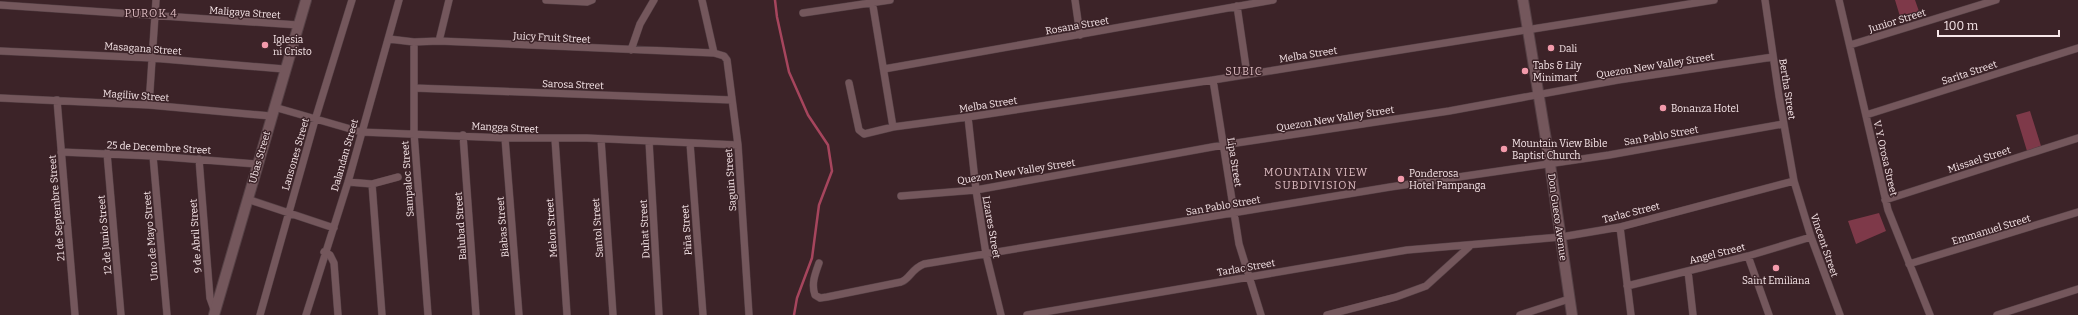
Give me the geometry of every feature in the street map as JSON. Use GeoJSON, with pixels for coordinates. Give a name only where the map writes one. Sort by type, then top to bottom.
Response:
{"type":"FeatureCollection","features":[{"type":"Feature","properties":{"kind":"main road","name":"Ubas Street"},"geometry":{"type":"LineString","coordinates":[[215,313],[284,69],[306,0]]}},
{"type":"Feature","properties":{"kind":"main road","name":"Don Gueco Avenue"},"geometry":{"type":"LineString","coordinates":[[1523,0],[1550,164],[1572,315]]}},
{"type":"Feature","properties":{"kind":"street"},"geometry":{"type":"LineString","coordinates":[[149,105],[156,0]]}},
{"type":"Feature","properties":{"kind":"street","name":"Lansones Street"},"geometry":{"type":"LineString","coordinates":[[260,315],[315,120],[352,0]]}},
{"type":"Feature","properties":{"kind":"street","name":"Dalandan Street"},"geometry":{"type":"LineString","coordinates":[[306,315],[324,252],[334,228],[348,182],[361,132],[400,0]]}},
{"type":"Feature","properties":{"kind":"street"},"geometry":{"type":"LineString","coordinates":[[439,41],[449,0]]}},
{"type":"Feature","properties":{"kind":"street"},"geometry":{"type":"LineString","coordinates":[[547,0],[587,2],[592,0]]}},
{"type":"Feature","properties":{"kind":"street"},"geometry":{"type":"LineString","coordinates":[[631,50],[640,24],[654,0]]}},
{"type":"Feature","properties":{"kind":"street"},"geometry":{"type":"LineString","coordinates":[[702,0],[714,53]]}},
{"type":"Feature","properties":{"kind":"street"},"geometry":{"type":"LineString","coordinates":[[803,13],[872,1],[890,0]]}},
{"type":"Feature","properties":{"kind":"street"},"geometry":{"type":"LineString","coordinates":[[1075,0],[1080,35]]}},
{"type":"Feature","properties":{"kind":"street","name":"Rosana Street"},"geometry":{"type":"LineString","coordinates":[[884,69],[1273,0]]}},
{"type":"Feature","properties":{"kind":"street","name":"Melba Street"},"geometry":{"type":"LineString","coordinates":[[849,83],[861,132],[866,134],[893,127],[1213,80],[1714,0]]}},
{"type":"Feature","properties":{"kind":"street","name":"Bertha Street"},"geometry":{"type":"LineString","coordinates":[[1765,0],[1783,124],[1794,181]]}},
{"type":"Feature","properties":{"kind":"street","name":"V. Y. Orosa Street"},"geometry":{"type":"LineString","coordinates":[[1840,0],[1886,200],[1893,224],[1930,315]]}},
{"type":"Feature","properties":{"kind":"street","name":"Junior Street"},"geometry":{"type":"LineString","coordinates":[[1850,45],[1996,0]]}},
{"type":"Feature","properties":{"kind":"street"},"geometry":{"type":"LineString","coordinates":[[872,1],[893,127]]}},
{"type":"Feature","properties":{"kind":"street"},"geometry":{"type":"LineString","coordinates":[[0,5],[0,11]]}},
{"type":"Feature","properties":{"kind":"street","name":"Maligaya Street"},"geometry":{"type":"LineString","coordinates":[[0,5],[298,25]]}},
{"type":"Feature","properties":{"kind":"street"},"geometry":{"type":"LineString","coordinates":[[1237,6],[1247,74]]}},
{"type":"Feature","properties":{"kind":"street","name":"Juicy Fruit Street"},"geometry":{"type":"LineString","coordinates":[[389,39],[414,42],[439,41],[714,53]]}},
{"type":"Feature","properties":{"kind":"street","name":"Sampaloc Street"},"geometry":{"type":"LineString","coordinates":[[414,42],[414,133],[428,315]]}},
{"type":"Feature","properties":{"kind":"street","name":"Sarita Street"},"geometry":{"type":"LineString","coordinates":[[1866,115],[2078,48]]}},
{"type":"Feature","properties":{"kind":"street","name":"Masagana Street"},"geometry":{"type":"LineString","coordinates":[[0,51],[152,58],[284,69]]}},
{"type":"Feature","properties":{"kind":"street","name":"Saguin Street"},"geometry":{"type":"LineString","coordinates":[[714,53],[724,56],[727,60],[738,145],[749,315]]}},
{"type":"Feature","properties":{"kind":"street","name":"Quezon New Valley Street"},"geometry":{"type":"LineString","coordinates":[[901,196],[976,190],[1223,145],[1539,95],[1618,80],[1773,57]]}},
{"type":"Feature","properties":{"kind":"street","name":"Lipa Street"},"geometry":{"type":"LineString","coordinates":[[1213,80],[1233,214],[1248,276],[1261,315]]}},
{"type":"Feature","properties":{"kind":"street","name":"Sarosa Street"},"geometry":{"type":"LineString","coordinates":[[414,88],[732,100]]}},
{"type":"Feature","properties":{"kind":"street","name":"Magiliw Street"},"geometry":{"type":"LineString","coordinates":[[0,98],[273,112]]}},
{"type":"Feature","properties":{"kind":"street","name":"21 de Septembre Street"},"geometry":{"type":"LineString","coordinates":[[57,100],[75,315]]}},
{"type":"Feature","properties":{"kind":"street","name":"Mangga Street"},"geometry":{"type":"LineString","coordinates":[[273,112],[315,120],[361,132],[463,135],[505,138],[601,139],[738,145]]}},
{"type":"Feature","properties":{"kind":"street","name":"Lizares Street"},"geometry":{"type":"LineString","coordinates":[[968,117],[976,190],[986,254],[1001,315]]}},
{"type":"Feature","properties":{"kind":"street","name":"San Pablo Street"},"geometry":{"type":"LineString","coordinates":[[819,263],[813,280],[813,289],[815,296],[820,298],[900,282],[906,280],[915,268],[924,264],[1390,187],[1550,164],[1783,124]]}},
{"type":"Feature","properties":{"kind":"street","name":"Balubad Street"},"geometry":{"type":"LineString","coordinates":[[463,135],[476,315]]}},
{"type":"Feature","properties":{"kind":"street","name":"Biabas Street"},"geometry":{"type":"LineString","coordinates":[[505,138],[519,315]]}},
{"type":"Feature","properties":{"kind":"street","name":"Missael Street"},"geometry":{"type":"LineString","coordinates":[[1886,200],[2078,138]]}},
{"type":"Feature","properties":{"kind":"street","name":"Melon Street"},"geometry":{"type":"LineString","coordinates":[[555,139],[567,315]]}},
{"type":"Feature","properties":{"kind":"street","name":"Santol Street"},"geometry":{"type":"LineString","coordinates":[[601,139],[613,315]]}},
{"type":"Feature","properties":{"kind":"street","name":"Duhat Street"},"geometry":{"type":"LineString","coordinates":[[649,141],[659,315]]}},
{"type":"Feature","properties":{"kind":"street","name":"Piña Street"},"geometry":{"type":"LineString","coordinates":[[690,143],[703,315]]}},
{"type":"Feature","properties":{"kind":"street","name":"25 de Decembre Street"},"geometry":{"type":"LineString","coordinates":[[61,152],[199,158],[257,164]]}},
{"type":"Feature","properties":{"kind":"street","name":"12 de Junio Street"},"geometry":{"type":"LineString","coordinates":[[107,153],[121,315]]}},
{"type":"Feature","properties":{"kind":"street","name":"Uno de Mayo Street"},"geometry":{"type":"LineString","coordinates":[[153,156],[167,315]]}},
{"type":"Feature","properties":{"kind":"street","name":"9 de Abril Street"},"geometry":{"type":"LineString","coordinates":[[199,158],[210,298],[215,313]]}},
{"type":"Feature","properties":{"kind":"street"},"geometry":{"type":"LineString","coordinates":[[348,182],[372,184],[398,177]]}},
{"type":"Feature","properties":{"kind":"street","name":"Tarlac Street"},"geometry":{"type":"LineString","coordinates":[[1027,315],[1407,250],[1470,246],[1561,237],[1620,227],[1794,181]]}},
{"type":"Feature","properties":{"kind":"street","name":"Vincent Street"},"geometry":{"type":"LineString","coordinates":[[1794,181],[1811,237],[1840,315]]}},
{"type":"Feature","properties":{"kind":"street"},"geometry":{"type":"LineString","coordinates":[[372,184],[382,315]]}},
{"type":"Feature","properties":{"kind":"street"},"geometry":{"type":"LineString","coordinates":[[248,199],[334,228]]}},
{"type":"Feature","properties":{"kind":"street","name":"Emmanuel Street"},"geometry":{"type":"LineString","coordinates":[[1909,264],[2078,212]]}},
{"type":"Feature","properties":{"kind":"street"},"geometry":{"type":"LineString","coordinates":[[1620,227],[1631,315]]}},
{"type":"Feature","properties":{"kind":"street","name":"Angel Street"},"geometry":{"type":"LineString","coordinates":[[1627,286],[1748,256],[1811,237]]}},
{"type":"Feature","properties":{"kind":"street"},"geometry":{"type":"LineString","coordinates":[[1327,315],[1396,297],[1426,286],[1470,246]]}},
{"type":"Feature","properties":{"kind":"street"},"geometry":{"type":"LineString","coordinates":[[324,252],[330,255],[334,263],[338,315]]}},
{"type":"Feature","properties":{"kind":"street"},"geometry":{"type":"LineString","coordinates":[[1748,256],[1769,315]]}},
{"type":"Feature","properties":{"kind":"street"},"geometry":{"type":"LineString","coordinates":[[1688,270],[1693,315]]}},
{"type":"Feature","properties":{"kind":"street"},"geometry":{"type":"LineString","coordinates":[[1997,315],[2078,290]]}},
{"type":"Feature","properties":{"kind":"street"},"geometry":{"type":"LineString","coordinates":[[1520,315],[1569,299]]}},
{"type":"Feature","properties":{"kind":"shaded area"},"geometry":{"type":"Polygon","coordinates":[[[1895,0],[1915,0],[1921,17],[1902,23],[1895,0]]]}},
{"type":"Feature","properties":{"kind":"shaded area"},"geometry":{"type":"Polygon","coordinates":[[[2030,111],[2041,146],[2027,151],[2016,115],[2030,111]]]}},
{"type":"Feature","properties":{"kind":"shaded area"},"geometry":{"type":"Polygon","coordinates":[[[1879,213],[1886,231],[1856,244],[1848,221],[1879,213]]]}},
{"type":"Feature","properties":{"kind":"waterway"},"geometry":{"type":"LineString","coordinates":[[775,0],[777,17],[789,72],[808,115],[828,145],[832,171],[819,205],[812,258],[797,298],[794,315]]}},
{"type":"Feature","properties":{"kind":"place","name":"Iglesia ni Cristo"},"geometry":{"type":"Point","coordinates":[265,45]}},
{"type":"Feature","properties":{"kind":"place","name":"Dali"},"geometry":{"type":"Point","coordinates":[1551,48]}},
{"type":"Feature","properties":{"kind":"place","name":"Tabs & Lily Minimart"},"geometry":{"type":"Point","coordinates":[1525,71]}},
{"type":"Feature","properties":{"kind":"place","name":"Bonanza Hotel"},"geometry":{"type":"Point","coordinates":[1663,108]}},
{"type":"Feature","properties":{"kind":"place","name":"Mountain View Bible Baptist Church"},"geometry":{"type":"Point","coordinates":[1504,149]}},
{"type":"Feature","properties":{"kind":"place","name":"Ponderosa Hotel Pampanga"},"geometry":{"type":"Point","coordinates":[1401,179]}},
{"type":"Feature","properties":{"kind":"place","name":"Saint Emiliana"},"geometry":{"type":"Point","coordinates":[1776,268]}},
{"type":"Feature","properties":{"kind":"district","name":"PUROK 4"},"geometry":{"type":"Point","coordinates":[151,13]}},
{"type":"Feature","properties":{"kind":"district","name":"SUBIC"},"geometry":{"type":"Point","coordinates":[1244,71]}},
{"type":"Feature","properties":{"kind":"district","name":"MOUNTAIN VIEW SUBDIVISION"},"geometry":{"type":"Point","coordinates":[1316,178]}}]}
